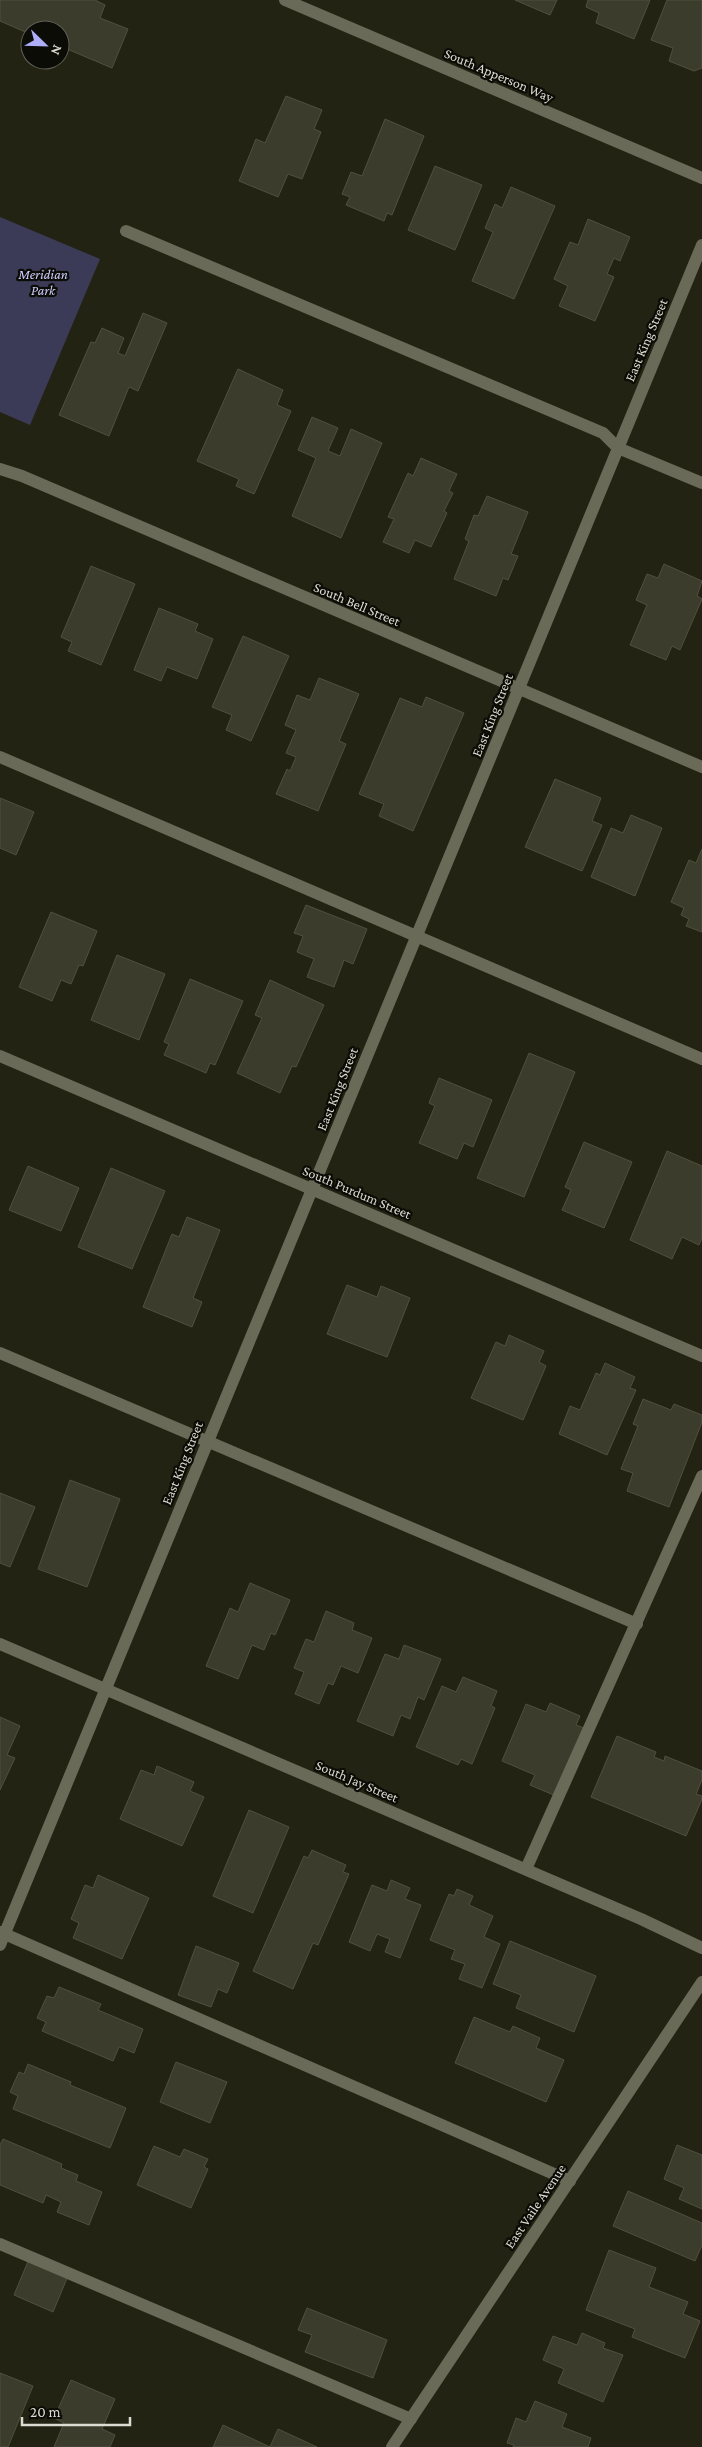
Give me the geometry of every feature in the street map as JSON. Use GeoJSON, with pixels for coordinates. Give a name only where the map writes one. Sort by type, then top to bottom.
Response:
{"type":"FeatureCollection","features":[{"type":"Feature","properties":{"kind":"street","name":"South Apperson Way"},"geometry":{"type":"LineString","coordinates":[[285,0],[702,178]]}},
{"type":"Feature","properties":{"kind":"street"},"geometry":{"type":"LineString","coordinates":[[126,231],[603,433],[618,448],[702,482]]}},
{"type":"Feature","properties":{"kind":"street","name":"East King Street"},"geometry":{"type":"LineString","coordinates":[[1,1937],[105,1690],[702,244]]}},
{"type":"Feature","properties":{"kind":"street","name":"South Bell Street"},"geometry":{"type":"LineString","coordinates":[[0,469],[22,476],[518,690],[702,767]]}},
{"type":"Feature","properties":{"kind":"street"},"geometry":{"type":"LineString","coordinates":[[0,757],[702,1059]]}},
{"type":"Feature","properties":{"kind":"street","name":"South Purdum Street"},"geometry":{"type":"LineString","coordinates":[[0,1056],[702,1356]]}},
{"type":"Feature","properties":{"kind":"street"},"geometry":{"type":"LineString","coordinates":[[0,1353],[207,1443],[637,1624]]}},
{"type":"Feature","properties":{"kind":"street"},"geometry":{"type":"LineString","coordinates":[[526,1870],[702,1476]]}},
{"type":"Feature","properties":{"kind":"street","name":"South Jay Street"},"geometry":{"type":"LineString","coordinates":[[0,1644],[641,1919],[702,1948]]}},
{"type":"Feature","properties":{"kind":"street"},"geometry":{"type":"LineString","coordinates":[[1,1937],[570,2181]]}},
{"type":"Feature","properties":{"kind":"street","name":"East Vaile Avenue"},"geometry":{"type":"LineString","coordinates":[[392,2447],[702,1982]]}},
{"type":"Feature","properties":{"kind":"street"},"geometry":{"type":"LineString","coordinates":[[0,2244],[411,2419]]}},
{"type":"Feature","properties":{"kind":"green space","name":"Meridian Park"},"geometry":{"type":"Polygon","coordinates":[[[0,217],[100,259],[30,425],[0,412],[0,217]]]}},
{"type":"Feature","properties":{"kind":"building"},"geometry":{"type":"Polygon","coordinates":[[[0,0],[95,0],[105,5],[100,18],[128,29],[112,68],[70,50],[70,20],[20,20],[20,30],[0,21],[0,0]]]}},
{"type":"Feature","properties":{"kind":"building"},"geometry":{"type":"Polygon","coordinates":[[[515,0],[557,0],[550,15],[515,0]]]}},
{"type":"Feature","properties":{"kind":"building"},"geometry":{"type":"Polygon","coordinates":[[[588,0],[650,0],[634,39],[596,23],[599,13],[586,7],[588,0]]]}},
{"type":"Feature","properties":{"kind":"building"},"geometry":{"type":"Polygon","coordinates":[[[667,0],[702,0],[702,68],[694,71],[669,61],[673,48],[651,40],[667,0]]]}},
{"type":"Feature","properties":{"kind":"building"},"geometry":{"type":"Polygon","coordinates":[[[286,96],[322,110],[314,129],[321,132],[302,179],[288,174],[278,197],[239,181],[256,139],[265,143],[286,96]]]}},
{"type":"Feature","properties":{"kind":"building"},"geometry":{"type":"Polygon","coordinates":[[[385,119],[424,136],[392,215],[387,213],[384,221],[346,205],[350,197],[342,194],[351,172],[362,176],[385,119]]]}},
{"type":"Feature","properties":{"kind":"building"},"geometry":{"type":"Polygon","coordinates":[[[435,166],[482,185],[455,250],[408,230],[435,166]]]}},
{"type":"Feature","properties":{"kind":"building"},"geometry":{"type":"Polygon","coordinates":[[[511,187],[555,206],[514,299],[472,281],[493,232],[485,228],[495,204],[502,208],[511,187]]]}},
{"type":"Feature","properties":{"kind":"building"},"geometry":{"type":"Polygon","coordinates":[[[588,219],[630,237],[620,261],[614,258],[607,274],[614,277],[595,321],[559,306],[568,286],[554,279],[570,242],[578,245],[588,219]]]}},
{"type":"Feature","properties":{"kind":"building"},"geometry":{"type":"Polygon","coordinates":[[[143,313],[167,323],[138,391],[129,387],[109,436],[59,415],[91,342],[95,343],[102,328],[124,338],[118,353],[125,356],[143,313]]]}},
{"type":"Feature","properties":{"kind":"building"},"geometry":{"type":"Polygon","coordinates":[[[238,369],[283,390],[277,405],[291,411],[254,494],[236,486],[239,479],[197,461],[238,369]]]}},
{"type":"Feature","properties":{"kind":"building"},"geometry":{"type":"Polygon","coordinates":[[[312,417],[338,428],[328,451],[340,456],[351,429],[382,443],[341,538],[292,516],[316,458],[298,450],[312,417]]]}},
{"type":"Feature","properties":{"kind":"building"},"geometry":{"type":"Polygon","coordinates":[[[421,458],[457,474],[449,491],[453,493],[444,511],[447,513],[431,547],[415,540],[409,553],[383,542],[394,519],[388,517],[408,473],[413,476],[421,458]]]}},
{"type":"Feature","properties":{"kind":"building"},"geometry":{"type":"Polygon","coordinates":[[[487,496],[528,512],[511,554],[518,556],[508,580],[503,578],[496,596],[454,579],[469,541],[465,539],[474,515],[478,516],[487,496]]]}},
{"type":"Feature","properties":{"kind":"building"},"geometry":{"type":"Polygon","coordinates":[[[664,564],[702,581],[697,596],[702,599],[680,650],[672,646],[666,660],[630,645],[647,605],[636,600],[647,574],[658,578],[664,564]]]}},
{"type":"Feature","properties":{"kind":"building"},"geometry":{"type":"Polygon","coordinates":[[[91,566],[135,584],[101,665],[68,651],[72,642],[61,637],[91,566]]]}},
{"type":"Feature","properties":{"kind":"building"},"geometry":{"type":"Polygon","coordinates":[[[159,608],[198,624],[195,631],[213,639],[197,679],[167,667],[161,681],[134,670],[159,608]]]}},
{"type":"Feature","properties":{"kind":"building"},"geometry":{"type":"Polygon","coordinates":[[[243,636],[289,656],[251,741],[226,730],[232,715],[212,707],[243,636]]]}},
{"type":"Feature","properties":{"kind":"building"},"geometry":{"type":"Polygon","coordinates":[[[319,678],[359,694],[339,741],[346,744],[318,811],[276,794],[287,769],[290,771],[296,757],[286,753],[296,730],[285,725],[297,695],[310,700],[319,678]]]}},
{"type":"Feature","properties":{"kind":"building"},"geometry":{"type":"Polygon","coordinates":[[[426,697],[464,713],[413,831],[379,816],[384,804],[359,794],[400,698],[422,707],[426,697]]]}},
{"type":"Feature","properties":{"kind":"building"},"geometry":{"type":"Polygon","coordinates":[[[555,779],[601,798],[592,821],[602,825],[582,871],[525,847],[555,779]]]}},
{"type":"Feature","properties":{"kind":"building"},"geometry":{"type":"Polygon","coordinates":[[[0,798],[34,812],[16,855],[0,848],[0,798]]]}},
{"type":"Feature","properties":{"kind":"building"},"geometry":{"type":"Polygon","coordinates":[[[631,815],[662,828],[635,896],[591,877],[611,828],[623,833],[631,815]]]}},
{"type":"Feature","properties":{"kind":"building"},"geometry":{"type":"Polygon","coordinates":[[[702,849],[702,932],[686,926],[689,919],[681,915],[684,908],[671,902],[689,860],[696,863],[702,849]]]}},
{"type":"Feature","properties":{"kind":"building"},"geometry":{"type":"Polygon","coordinates":[[[306,905],[367,929],[353,964],[344,960],[334,987],[307,977],[314,959],[297,952],[303,936],[294,933],[306,905]]]}},
{"type":"Feature","properties":{"kind":"building"},"geometry":{"type":"Polygon","coordinates":[[[51,912],[97,931],[83,966],[79,965],[71,984],[61,980],[52,1001],[19,987],[51,912]]]}},
{"type":"Feature","properties":{"kind":"building"},"geometry":{"type":"Polygon","coordinates":[[[117,955],[165,974],[139,1040],[91,1020],[117,955]]]}},
{"type":"Feature","properties":{"kind":"building"},"geometry":{"type":"Polygon","coordinates":[[[190,979],[243,1001],[215,1065],[210,1063],[206,1073],[164,1055],[169,1044],[164,1042],[190,979]]]}},
{"type":"Feature","properties":{"kind":"building"},"geometry":{"type":"Polygon","coordinates":[[[270,980],[324,1005],[296,1067],[292,1066],[280,1093],[237,1073],[262,1018],[255,1015],[270,980]]]}},
{"type":"Feature","properties":{"kind":"building"},"geometry":{"type":"Polygon","coordinates":[[[529,1053],[575,1072],[524,1197],[477,1178],[529,1053]]]}},
{"type":"Feature","properties":{"kind":"building"},"geometry":{"type":"Polygon","coordinates":[[[439,1078],[492,1100],[473,1147],[464,1143],[457,1159],[419,1143],[435,1106],[429,1103],[439,1078]]]}},
{"type":"Feature","properties":{"kind":"building"},"geometry":{"type":"Polygon","coordinates":[[[584,1142],[632,1162],[604,1228],[562,1210],[571,1190],[565,1187],[584,1142]]]}},
{"type":"Feature","properties":{"kind":"building"},"geometry":{"type":"Polygon","coordinates":[[[667,1151],[702,1166],[702,1238],[699,1245],[682,1237],[672,1259],[630,1240],[667,1151]]]}},
{"type":"Feature","properties":{"kind":"building"},"geometry":{"type":"Polygon","coordinates":[[[28,1166],[79,1188],[61,1231],[9,1210],[28,1166]]]}},
{"type":"Feature","properties":{"kind":"building"},"geometry":{"type":"Polygon","coordinates":[[[111,1168],[165,1191],[132,1269],[78,1247],[111,1168]]]}},
{"type":"Feature","properties":{"kind":"building"},"geometry":{"type":"Polygon","coordinates":[[[187,1217],[220,1230],[193,1298],[202,1302],[192,1327],[143,1307],[172,1234],[179,1237],[187,1217]]]}},
{"type":"Feature","properties":{"kind":"building"},"geometry":{"type":"Polygon","coordinates":[[[347,1285],[377,1297],[381,1286],[410,1298],[387,1357],[327,1334],[347,1285]]]}},
{"type":"Feature","properties":{"kind":"building"},"geometry":{"type":"Polygon","coordinates":[[[509,1335],[544,1351],[539,1362],[546,1366],[523,1420],[471,1398],[496,1342],[505,1346],[509,1335]]]}},
{"type":"Feature","properties":{"kind":"building"},"geometry":{"type":"Polygon","coordinates":[[[605,1363],[635,1377],[630,1388],[636,1390],[607,1455],[559,1434],[570,1406],[580,1410],[596,1373],[600,1375],[605,1363]]]}},
{"type":"Feature","properties":{"kind":"building"},"geometry":{"type":"Polygon","coordinates":[[[643,1399],[671,1410],[674,1404],[702,1415],[702,1422],[669,1507],[627,1491],[633,1473],[621,1469],[638,1426],[633,1424],[643,1399]]]}},
{"type":"Feature","properties":{"kind":"building"},"geometry":{"type":"Polygon","coordinates":[[[70,1480],[120,1499],[87,1587],[38,1569],[70,1480]]]}},
{"type":"Feature","properties":{"kind":"building"},"geometry":{"type":"Polygon","coordinates":[[[0,1493],[35,1507],[10,1567],[0,1563],[0,1493]]]}},
{"type":"Feature","properties":{"kind":"building"},"geometry":{"type":"Polygon","coordinates":[[[250,1583],[290,1600],[275,1635],[271,1633],[264,1650],[252,1645],[238,1679],[206,1666],[230,1608],[238,1612],[250,1583]]]}},
{"type":"Feature","properties":{"kind":"building"},"geometry":{"type":"Polygon","coordinates":[[[326,1611],[354,1623],[352,1630],[372,1638],[358,1673],[341,1666],[333,1685],[328,1683],[319,1704],[295,1694],[304,1672],[294,1668],[306,1639],[314,1642],[326,1611]]]}},
{"type":"Feature","properties":{"kind":"building"},"geometry":{"type":"Polygon","coordinates":[[[404,1645],[441,1659],[424,1700],[418,1697],[410,1719],[401,1715],[393,1736],[357,1721],[385,1654],[399,1659],[404,1645]]]}},
{"type":"Feature","properties":{"kind":"building"},"geometry":{"type":"Polygon","coordinates":[[[463,1677],[497,1691],[491,1706],[495,1708],[472,1764],[461,1759],[458,1765],[416,1747],[442,1686],[456,1692],[463,1677]]]}},
{"type":"Feature","properties":{"kind":"building"},"geometry":{"type":"Polygon","coordinates":[[[550,1703],[580,1716],[576,1725],[584,1728],[556,1796],[530,1785],[535,1775],[502,1761],[526,1704],[546,1712],[550,1703]]]}},
{"type":"Feature","properties":{"kind":"building"},"geometry":{"type":"Polygon","coordinates":[[[0,1717],[20,1726],[7,1755],[15,1758],[0,1790],[0,1717]]]}},
{"type":"Feature","properties":{"kind":"building"},"geometry":{"type":"Polygon","coordinates":[[[617,1736],[656,1752],[654,1757],[664,1761],[665,1756],[702,1771],[702,1780],[696,1794],[702,1796],[702,1799],[686,1836],[591,1797],[617,1736]]]}},
{"type":"Feature","properties":{"kind":"building"},"geometry":{"type":"Polygon","coordinates":[[[157,1766],[194,1782],[190,1791],[204,1797],[182,1846],[120,1819],[141,1770],[154,1775],[157,1766]]]}},
{"type":"Feature","properties":{"kind":"building"},"geometry":{"type":"Polygon","coordinates":[[[249,1810],[289,1827],[253,1913],[213,1896],[249,1810]]]}},
{"type":"Feature","properties":{"kind":"building"},"geometry":{"type":"Polygon","coordinates":[[[312,1850],[346,1865],[343,1872],[349,1874],[318,1945],[313,1943],[293,1989],[253,1971],[304,1856],[308,1858],[312,1850]]]}},
{"type":"Feature","properties":{"kind":"building"},"geometry":{"type":"Polygon","coordinates":[[[98,1875],[149,1898],[122,1959],[73,1938],[79,1923],[71,1919],[85,1885],[93,1888],[98,1875]]]}},
{"type":"Feature","properties":{"kind":"building"},"geometry":{"type":"Polygon","coordinates":[[[391,1880],[410,1888],[405,1899],[421,1905],[400,1958],[385,1952],[390,1939],[377,1934],[370,1951],[349,1942],[372,1885],[387,1891],[391,1880]]]}},
{"type":"Feature","properties":{"kind":"building"},"geometry":{"type":"Polygon","coordinates":[[[457,1889],[473,1896],[469,1905],[493,1916],[484,1937],[500,1944],[482,1988],[459,1979],[465,1964],[451,1959],[455,1950],[430,1940],[449,1894],[454,1896],[457,1889]]]}},
{"type":"Feature","properties":{"kind":"building"},"geometry":{"type":"Polygon","coordinates":[[[510,1941],[596,1976],[574,2032],[516,2008],[521,1995],[493,1984],[510,1941]]]}},
{"type":"Feature","properties":{"kind":"building"},"geometry":{"type":"Polygon","coordinates":[[[196,1946],[239,1963],[227,1993],[218,1989],[211,2007],[178,1995],[196,1946]]]}},
{"type":"Feature","properties":{"kind":"building"},"geometry":{"type":"Polygon","coordinates":[[[59,1987],[101,2004],[98,2010],[143,2029],[134,2053],[119,2047],[113,2061],[42,2031],[46,2022],[37,2018],[47,1996],[54,1998],[59,1987]]]}},
{"type":"Feature","properties":{"kind":"building"},"geometry":{"type":"Polygon","coordinates":[[[474,2017],[510,2032],[513,2026],[540,2038],[536,2048],[564,2060],[546,2102],[455,2063],[474,2017]]]}},
{"type":"Feature","properties":{"kind":"building"},"geometry":{"type":"Polygon","coordinates":[[[176,2062],[227,2082],[210,2123],[160,2102],[176,2062]]]}},
{"type":"Feature","properties":{"kind":"building"},"geometry":{"type":"Polygon","coordinates":[[[28,2064],[71,2082],[70,2085],[126,2108],[110,2148],[13,2109],[18,2096],[10,2092],[19,2072],[24,2074],[28,2064]]]}},
{"type":"Feature","properties":{"kind":"building"},"geometry":{"type":"Polygon","coordinates":[[[3,2139],[62,2164],[61,2168],[78,2175],[76,2181],[102,2192],[89,2225],[57,2212],[61,2202],[46,2195],[43,2203],[0,2185],[0,2145],[3,2139]]]}},
{"type":"Feature","properties":{"kind":"building"},"geometry":{"type":"Polygon","coordinates":[[[677,2145],[702,2155],[702,2209],[679,2199],[684,2188],[664,2179],[677,2145]]]}},
{"type":"Feature","properties":{"kind":"building"},"geometry":{"type":"Polygon","coordinates":[[[154,2146],[180,2157],[184,2149],[208,2159],[204,2167],[208,2169],[191,2208],[137,2185],[154,2146]]]}},
{"type":"Feature","properties":{"kind":"building"},"geometry":{"type":"Polygon","coordinates":[[[628,2191],[702,2223],[702,2245],[695,2261],[613,2226],[628,2191]]]}},
{"type":"Feature","properties":{"kind":"building"},"geometry":{"type":"Polygon","coordinates":[[[609,2250],[656,2268],[649,2287],[688,2302],[683,2314],[700,2321],[685,2358],[632,2337],[635,2329],[586,2310],[609,2250]]]}},
{"type":"Feature","properties":{"kind":"building"},"geometry":{"type":"Polygon","coordinates":[[[29,2259],[68,2276],[53,2312],[14,2295],[29,2259]]]}},
{"type":"Feature","properties":{"kind":"building"},"geometry":{"type":"Polygon","coordinates":[[[307,2308],[387,2340],[373,2378],[305,2352],[312,2335],[298,2330],[307,2308]]]}},
{"type":"Feature","properties":{"kind":"building"},"geometry":{"type":"Polygon","coordinates":[[[582,2333],[605,2343],[603,2348],[623,2355],[603,2402],[558,2383],[564,2369],[543,2360],[553,2336],[577,2345],[582,2333]]]}},
{"type":"Feature","properties":{"kind":"building"},"geometry":{"type":"Polygon","coordinates":[[[0,2373],[33,2386],[8,2447],[0,2447],[0,2373]]]}},
{"type":"Feature","properties":{"kind":"building"},"geometry":{"type":"Polygon","coordinates":[[[71,2380],[115,2399],[102,2429],[115,2435],[110,2447],[54,2447],[64,2423],[54,2418],[71,2380]]]}},
{"type":"Feature","properties":{"kind":"building"},"geometry":{"type":"Polygon","coordinates":[[[535,2401],[567,2414],[562,2427],[591,2438],[588,2447],[513,2447],[514,2445],[507,2443],[516,2418],[526,2422],[535,2401]]]}},
{"type":"Feature","properties":{"kind":"building"},"geometry":{"type":"Polygon","coordinates":[[[223,2425],[270,2447],[213,2447],[223,2425]]]}},
{"type":"Feature","properties":{"kind":"building"},"geometry":{"type":"Polygon","coordinates":[[[278,2429],[317,2447],[270,2447],[278,2429]]]}}]}
